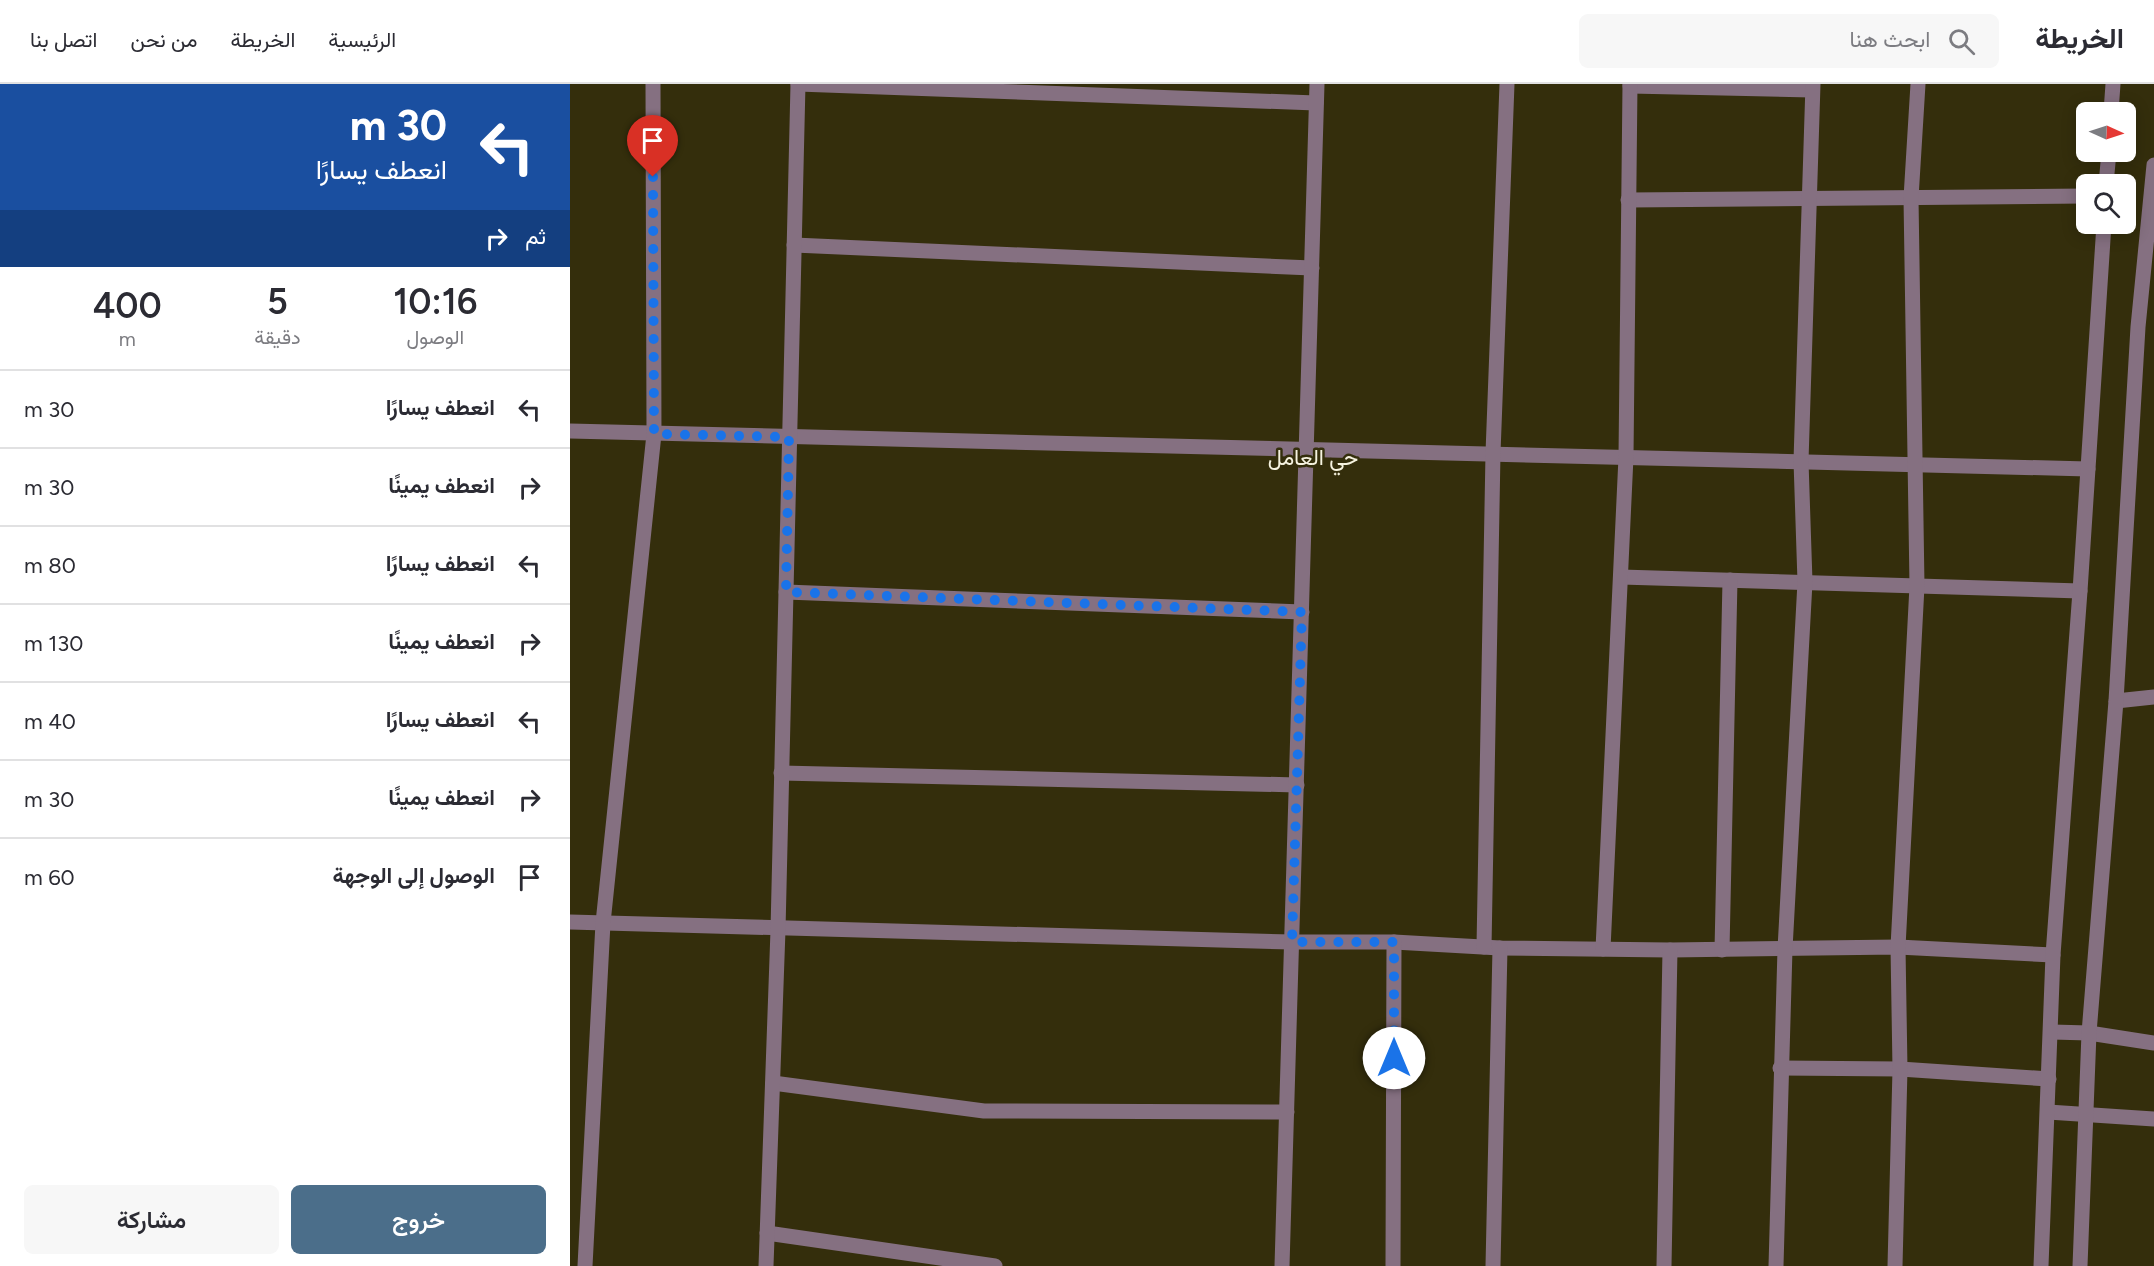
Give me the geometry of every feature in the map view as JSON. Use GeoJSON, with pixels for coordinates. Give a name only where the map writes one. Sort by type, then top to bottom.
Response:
{"type":"FeatureCollection","features":[{"type":"Feature","properties":{"kind":"street"},"geometry":{"type":"LineString","coordinates":[[585,1266],[603,923],[654,434],[653,84]]}},
{"type":"Feature","properties":{"kind":"street"},"geometry":{"type":"LineString","coordinates":[[766,1266],[778,930],[798,84],[1316,103]]}},
{"type":"Feature","properties":{"kind":"street"},"geometry":{"type":"LineString","coordinates":[[1282,1266],[1317,84]]}},
{"type":"Feature","properties":{"kind":"street"},"geometry":{"type":"LineString","coordinates":[[1484,947],[1493,453],[1508,84]]}},
{"type":"Feature","properties":{"kind":"street"},"geometry":{"type":"LineString","coordinates":[[1895,1266],[1900,1069],[1898,947],[1917,586],[1913,465],[1911,198],[1918,84]]}},
{"type":"Feature","properties":{"kind":"street"},"geometry":{"type":"LineString","coordinates":[[2112,102],[2113,84]]}},
{"type":"Feature","properties":{"kind":"street"},"geometry":{"type":"LineString","coordinates":[[1603,949],[1626,457],[1630,85],[1813,87],[1801,461],[1805,582],[1785,950],[1776,1266]]}},
{"type":"Feature","properties":{"kind":"street"},"geometry":{"type":"LineString","coordinates":[[2080,1266],[2089,1033],[2116,701],[2138,327],[2154,165]]}},
{"type":"Feature","properties":{"kind":"street"},"geometry":{"type":"LineString","coordinates":[[1628,200],[2076,196]]}},
{"type":"Feature","properties":{"kind":"street"},"geometry":{"type":"LineString","coordinates":[[2041,1266],[2052,1032],[2053,955],[2103,234]]}},
{"type":"Feature","properties":{"kind":"street"},"geometry":{"type":"LineString","coordinates":[[794,245],[1312,268]]}},
{"type":"Feature","properties":{"kind":"street"},"geometry":{"type":"LineString","coordinates":[[570,430],[654,434],[2088,469]]}},
{"type":"Feature","properties":{"kind":"street"},"geometry":{"type":"LineString","coordinates":[[1621,577],[2080,591]]}},
{"type":"Feature","properties":{"kind":"street"},"geometry":{"type":"LineString","coordinates":[[1722,950],[1730,580]]}},
{"type":"Feature","properties":{"kind":"street"},"geometry":{"type":"LineString","coordinates":[[786,592],[1302,612]]}},
{"type":"Feature","properties":{"kind":"street"},"geometry":{"type":"LineString","coordinates":[[2116,701],[2154,697]]}},
{"type":"Feature","properties":{"kind":"street"},"geometry":{"type":"LineString","coordinates":[[782,773],[1297,785]]}},
{"type":"Feature","properties":{"kind":"street"},"geometry":{"type":"LineString","coordinates":[[570,922],[778,930],[1292,942],[1394,942],[1500,948],[1785,950],[1898,947],[2053,955]]}},
{"type":"Feature","properties":{"kind":"street"},"geometry":{"type":"LineString","coordinates":[[1393,1266],[1394,942]]}},
{"type":"Feature","properties":{"kind":"street"},"geometry":{"type":"LineString","coordinates":[[1493,1266],[1500,948]]}},
{"type":"Feature","properties":{"kind":"street"},"geometry":{"type":"LineString","coordinates":[[1664,1266],[1670,950]]}},
{"type":"Feature","properties":{"kind":"street"},"geometry":{"type":"LineString","coordinates":[[2052,1032],[2089,1033],[2154,1043]]}},
{"type":"Feature","properties":{"kind":"street"},"geometry":{"type":"LineString","coordinates":[[1780,1068],[1900,1069],[2049,1079]]}},
{"type":"Feature","properties":{"kind":"street"},"geometry":{"type":"LineString","coordinates":[[773,1083],[984,1111],[1287,1112]]}},
{"type":"Feature","properties":{"kind":"street"},"geometry":{"type":"LineString","coordinates":[[2048,1112],[2154,1119]]}},
{"type":"Feature","properties":{"kind":"street"},"geometry":{"type":"LineString","coordinates":[[767,1233],[994,1266]]}},
{"type":"Feature","properties":{"kind":"district","name":"حي العامل"},"geometry":{"type":"Point","coordinates":[1313,457]}},
{"type":"Feature","properties":{"kind":"route"},"geometry":{"type":"LineString","coordinates":[[653,177],[654,434],[789,437],[786,592],[1302,612],[1292,942],[1394,942],[1394,1058]]}}]}
